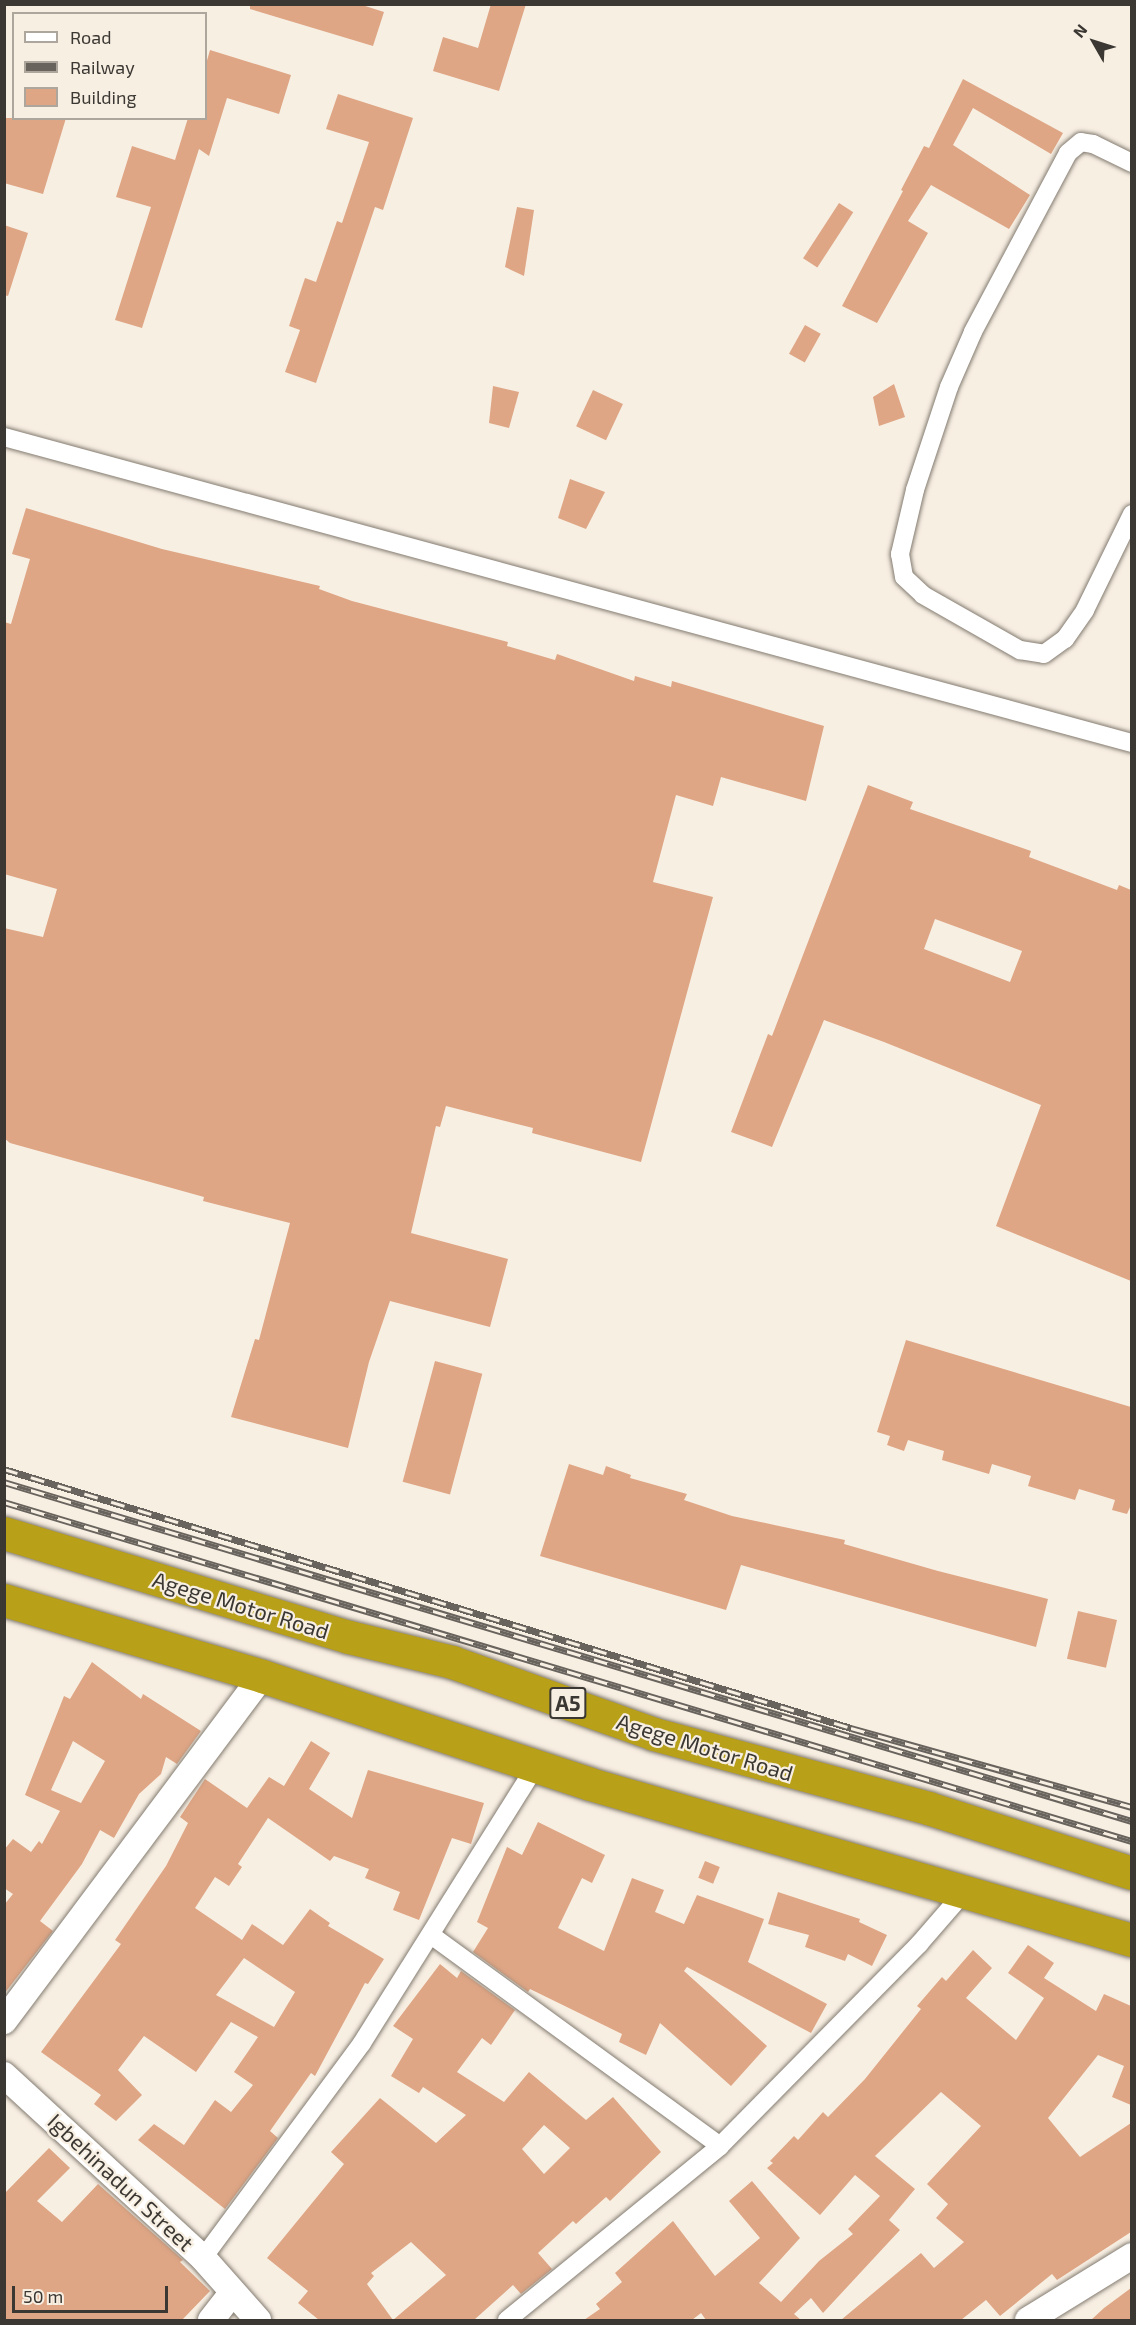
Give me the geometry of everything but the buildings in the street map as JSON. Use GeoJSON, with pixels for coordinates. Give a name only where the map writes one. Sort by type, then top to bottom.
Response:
{"type":"FeatureCollection","features":[{"type":"Feature","properties":{"kind":"highway","name":"Agege Motor Road"},"geometry":{"type":"LineString","coordinates":[[4,1533],[349,1637],[452,1662],[654,1734],[928,1808],[1131,1873]]}},
{"type":"Feature","properties":{"kind":"highway"},"geometry":{"type":"LineString","coordinates":[[4,1600],[262,1676],[612,1790],[1131,1940]]}},
{"type":"Feature","properties":{"kind":"street"},"geometry":{"type":"LineString","coordinates":[[1131,163],[1081,142],[1068,153],[973,332],[945,398],[923,460],[900,554],[904,577],[923,595],[1020,650],[1044,654],[1065,639],[1085,610],[1131,514]]}},
{"type":"Feature","properties":{"kind":"street"},"geometry":{"type":"LineString","coordinates":[[4,437],[1131,743]]}},
{"type":"Feature","properties":{"kind":"street"},"geometry":{"type":"LineString","coordinates":[[4,2021],[262,1676]]}},
{"type":"Feature","properties":{"kind":"street"},"geometry":{"type":"LineString","coordinates":[[203,2258],[362,2043],[537,1764]]}},
{"type":"Feature","properties":{"kind":"street"},"geometry":{"type":"LineString","coordinates":[[507,2320],[720,2146],[919,1944],[964,1891]]}},
{"type":"Feature","properties":{"kind":"street"},"geometry":{"type":"LineString","coordinates":[[431,1935],[720,2146]]}},
{"type":"Feature","properties":{"kind":"street","name":"Igbehinadun Street"},"geometry":{"type":"LineString","coordinates":[[4,2074],[203,2258],[258,2320]]}},
{"type":"Feature","properties":{"kind":"street"},"geometry":{"type":"LineString","coordinates":[[1028,2320],[1131,2256]]}},
{"type":"Feature","properties":{"kind":"street"},"geometry":{"type":"LineString","coordinates":[[211,2320],[232,2293]]}},
{"type":"Feature","properties":{"kind":"railway"},"geometry":{"type":"LineString","coordinates":[[4,1469],[851,1728],[1132,1807]]}},
{"type":"Feature","properties":{"kind":"railway"},"geometry":{"type":"LineString","coordinates":[[4,1482],[1132,1821]]}},
{"type":"Feature","properties":{"kind":"railway"},"geometry":{"type":"LineString","coordinates":[[4,1502],[1132,1841]]}}]}
